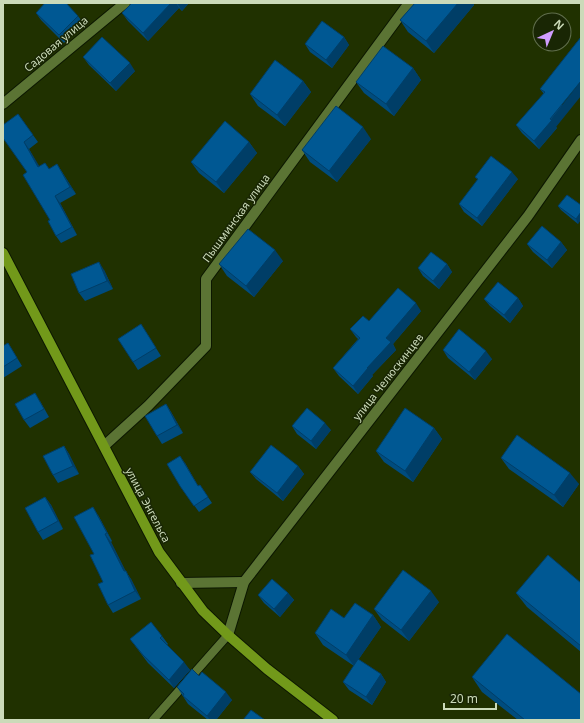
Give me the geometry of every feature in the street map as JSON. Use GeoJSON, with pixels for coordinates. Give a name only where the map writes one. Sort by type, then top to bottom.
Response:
{"type":"FeatureCollection","features":[{"type":"Feature","properties":{"kind":"main road","name":"улица Энгельса"},"geometry":{"type":"LineString","coordinates":[[3,253],[159,552],[203,611],[267,669],[333,720]]}},
{"type":"Feature","properties":{"kind":"street","name":"Садовая улица"},"geometry":{"type":"LineString","coordinates":[[3,104],[125,3]]}},
{"type":"Feature","properties":{"kind":"street","name":"Пышминская улица"},"geometry":{"type":"LineString","coordinates":[[104,446],[148,406],[206,346],[206,279],[409,3]]}},
{"type":"Feature","properties":{"kind":"street","name":"улица Челюскинцев"},"geometry":{"type":"LineString","coordinates":[[228,635],[244,582],[528,216],[581,140]]}},
{"type":"Feature","properties":{"kind":"street"},"geometry":{"type":"LineString","coordinates":[[181,583],[244,582]]}},
{"type":"Feature","properties":{"kind":"lane"},"geometry":{"type":"LineString","coordinates":[[153,720],[228,635]]}},
{"type":"Feature","properties":{"kind":"building"},"geometry":{"type":"Polygon","coordinates":[[[45,3],[66,3],[78,16],[59,35],[36,13],[45,3]]]}},
{"type":"Feature","properties":{"kind":"building"},"geometry":{"type":"Polygon","coordinates":[[[132,3],[171,3],[143,33],[122,13],[132,3]]]}},
{"type":"Feature","properties":{"kind":"building"},"geometry":{"type":"Polygon","coordinates":[[[415,3],[458,3],[426,41],[400,20],[415,3]]]}},
{"type":"Feature","properties":{"kind":"building"},"geometry":{"type":"Polygon","coordinates":[[[322,21],[344,37],[326,60],[305,44],[322,21]]]}},
{"type":"Feature","properties":{"kind":"building"},"geometry":{"type":"Polygon","coordinates":[[[102,37],[130,63],[110,83],[83,57],[102,37]]]}},
{"type":"Feature","properties":{"kind":"building"},"geometry":{"type":"Polygon","coordinates":[[[581,37],[581,81],[550,119],[552,120],[534,141],[516,125],[545,92],[540,89],[569,52],[572,52],[572,48],[581,37]]]}},
{"type":"Feature","properties":{"kind":"building"},"geometry":{"type":"Polygon","coordinates":[[[383,46],[413,68],[386,104],[356,82],[383,46]]]}},
{"type":"Feature","properties":{"kind":"building"},"geometry":{"type":"Polygon","coordinates":[[[275,60],[303,81],[277,115],[250,94],[275,60]]]}},
{"type":"Feature","properties":{"kind":"building"},"geometry":{"type":"Polygon","coordinates":[[[336,106],[363,127],[329,171],[302,150],[336,106]]]}},
{"type":"Feature","properties":{"kind":"building"},"geometry":{"type":"Polygon","coordinates":[[[18,114],[33,135],[24,142],[38,167],[45,163],[49,169],[57,164],[70,187],[55,196],[72,227],[56,236],[48,221],[50,220],[23,175],[27,172],[3,138],[3,125],[18,114]]]}},
{"type":"Feature","properties":{"kind":"building"},"geometry":{"type":"Polygon","coordinates":[[[225,121],[249,142],[216,182],[191,162],[225,121]]]}},
{"type":"Feature","properties":{"kind":"building"},"geometry":{"type":"Polygon","coordinates":[[[491,156],[512,172],[477,218],[459,204],[478,179],[475,177],[491,156]]]}},
{"type":"Feature","properties":{"kind":"building"},"geometry":{"type":"Polygon","coordinates":[[[567,195],[581,205],[581,212],[576,219],[558,206],[567,195]]]}},
{"type":"Feature","properties":{"kind":"building"},"geometry":{"type":"Polygon","coordinates":[[[542,226],[561,242],[547,260],[527,244],[542,226]]]}},
{"type":"Feature","properties":{"kind":"building"},"geometry":{"type":"Polygon","coordinates":[[[248,229],[275,250],[246,286],[219,264],[248,229]]]}},
{"type":"Feature","properties":{"kind":"building"},"geometry":{"type":"Polygon","coordinates":[[[431,252],[447,264],[433,281],[418,268],[431,252]]]}},
{"type":"Feature","properties":{"kind":"building"},"geometry":{"type":"Polygon","coordinates":[[[99,262],[107,281],[79,293],[71,274],[99,262]]]}},
{"type":"Feature","properties":{"kind":"building"},"geometry":{"type":"Polygon","coordinates":[[[498,282],[518,298],[504,315],[484,299],[498,282]]]}},
{"type":"Feature","properties":{"kind":"building"},"geometry":{"type":"Polygon","coordinates":[[[398,288],[416,303],[386,338],[391,342],[353,386],[333,368],[360,338],[350,329],[363,316],[369,321],[398,288]]]}},
{"type":"Feature","properties":{"kind":"building"},"geometry":{"type":"Polygon","coordinates":[[[141,324],[156,348],[133,362],[118,339],[141,324]]]}},
{"type":"Feature","properties":{"kind":"building"},"geometry":{"type":"Polygon","coordinates":[[[459,329],[486,351],[469,372],[443,350],[459,329]]]}},
{"type":"Feature","properties":{"kind":"building"},"geometry":{"type":"Polygon","coordinates":[[[8,343],[17,358],[3,367],[3,346],[8,343]]]}},
{"type":"Feature","properties":{"kind":"building"},"geometry":{"type":"Polygon","coordinates":[[[35,393],[44,409],[24,420],[15,404],[35,393]]]}},
{"type":"Feature","properties":{"kind":"building"},"geometry":{"type":"Polygon","coordinates":[[[166,404],[177,425],[157,436],[145,416],[166,404]]]}},
{"type":"Feature","properties":{"kind":"building"},"geometry":{"type":"Polygon","coordinates":[[[307,408],[325,423],[311,441],[292,426],[307,408]]]}},
{"type":"Feature","properties":{"kind":"building"},"geometry":{"type":"Polygon","coordinates":[[[405,408],[434,428],[405,471],[376,451],[405,408]]]}},
{"type":"Feature","properties":{"kind":"building"},"geometry":{"type":"Polygon","coordinates":[[[517,435],[570,473],[554,495],[501,458],[517,435]]]}},
{"type":"Feature","properties":{"kind":"building"},"geometry":{"type":"Polygon","coordinates":[[[271,445],[298,466],[277,493],[250,472],[271,445]]]}},
{"type":"Feature","properties":{"kind":"building"},"geometry":{"type":"Polygon","coordinates":[[[64,446],[73,466],[53,475],[43,456],[64,446]]]}},
{"type":"Feature","properties":{"kind":"building"},"geometry":{"type":"Polygon","coordinates":[[[180,456],[198,486],[200,485],[208,497],[194,506],[167,464],[180,456]]]}},
{"type":"Feature","properties":{"kind":"building"},"geometry":{"type":"Polygon","coordinates":[[[45,497],[58,521],[38,532],[25,508],[45,497]]]}},
{"type":"Feature","properties":{"kind":"building"},"geometry":{"type":"Polygon","coordinates":[[[93,507],[107,533],[105,534],[124,571],[126,571],[135,591],[108,605],[98,584],[103,582],[90,555],[94,554],[74,517],[93,507]]]}},
{"type":"Feature","properties":{"kind":"building"},"geometry":{"type":"Polygon","coordinates":[[[548,555],[581,583],[581,646],[516,593],[548,555]]]}},
{"type":"Feature","properties":{"kind":"building"},"geometry":{"type":"Polygon","coordinates":[[[403,570],[431,591],[401,630],[374,609],[403,570]]]}},
{"type":"Feature","properties":{"kind":"building"},"geometry":{"type":"Polygon","coordinates":[[[272,579],[288,593],[274,609],[258,595],[272,579]]]}},
{"type":"Feature","properties":{"kind":"building"},"geometry":{"type":"Polygon","coordinates":[[[355,603],[373,615],[346,655],[315,633],[331,609],[344,618],[355,603]]]}},
{"type":"Feature","properties":{"kind":"building"},"geometry":{"type":"Polygon","coordinates":[[[151,622],[162,636],[160,638],[184,662],[169,680],[143,655],[130,639],[151,622]]]}},
{"type":"Feature","properties":{"kind":"building"},"geometry":{"type":"Polygon","coordinates":[[[507,634],[581,694],[581,720],[525,720],[472,677],[507,634]]]}},
{"type":"Feature","properties":{"kind":"building"},"geometry":{"type":"Polygon","coordinates":[[[358,659],[381,674],[366,697],[343,682],[358,659]]]}},
{"type":"Feature","properties":{"kind":"building"},"geometry":{"type":"Polygon","coordinates":[[[192,669],[199,676],[202,672],[226,692],[207,716],[183,696],[184,694],[177,687],[192,669]]]}},
{"type":"Feature","properties":{"kind":"building"},"geometry":{"type":"Polygon","coordinates":[[[251,710],[265,720],[243,720],[251,710]]]}}]}
